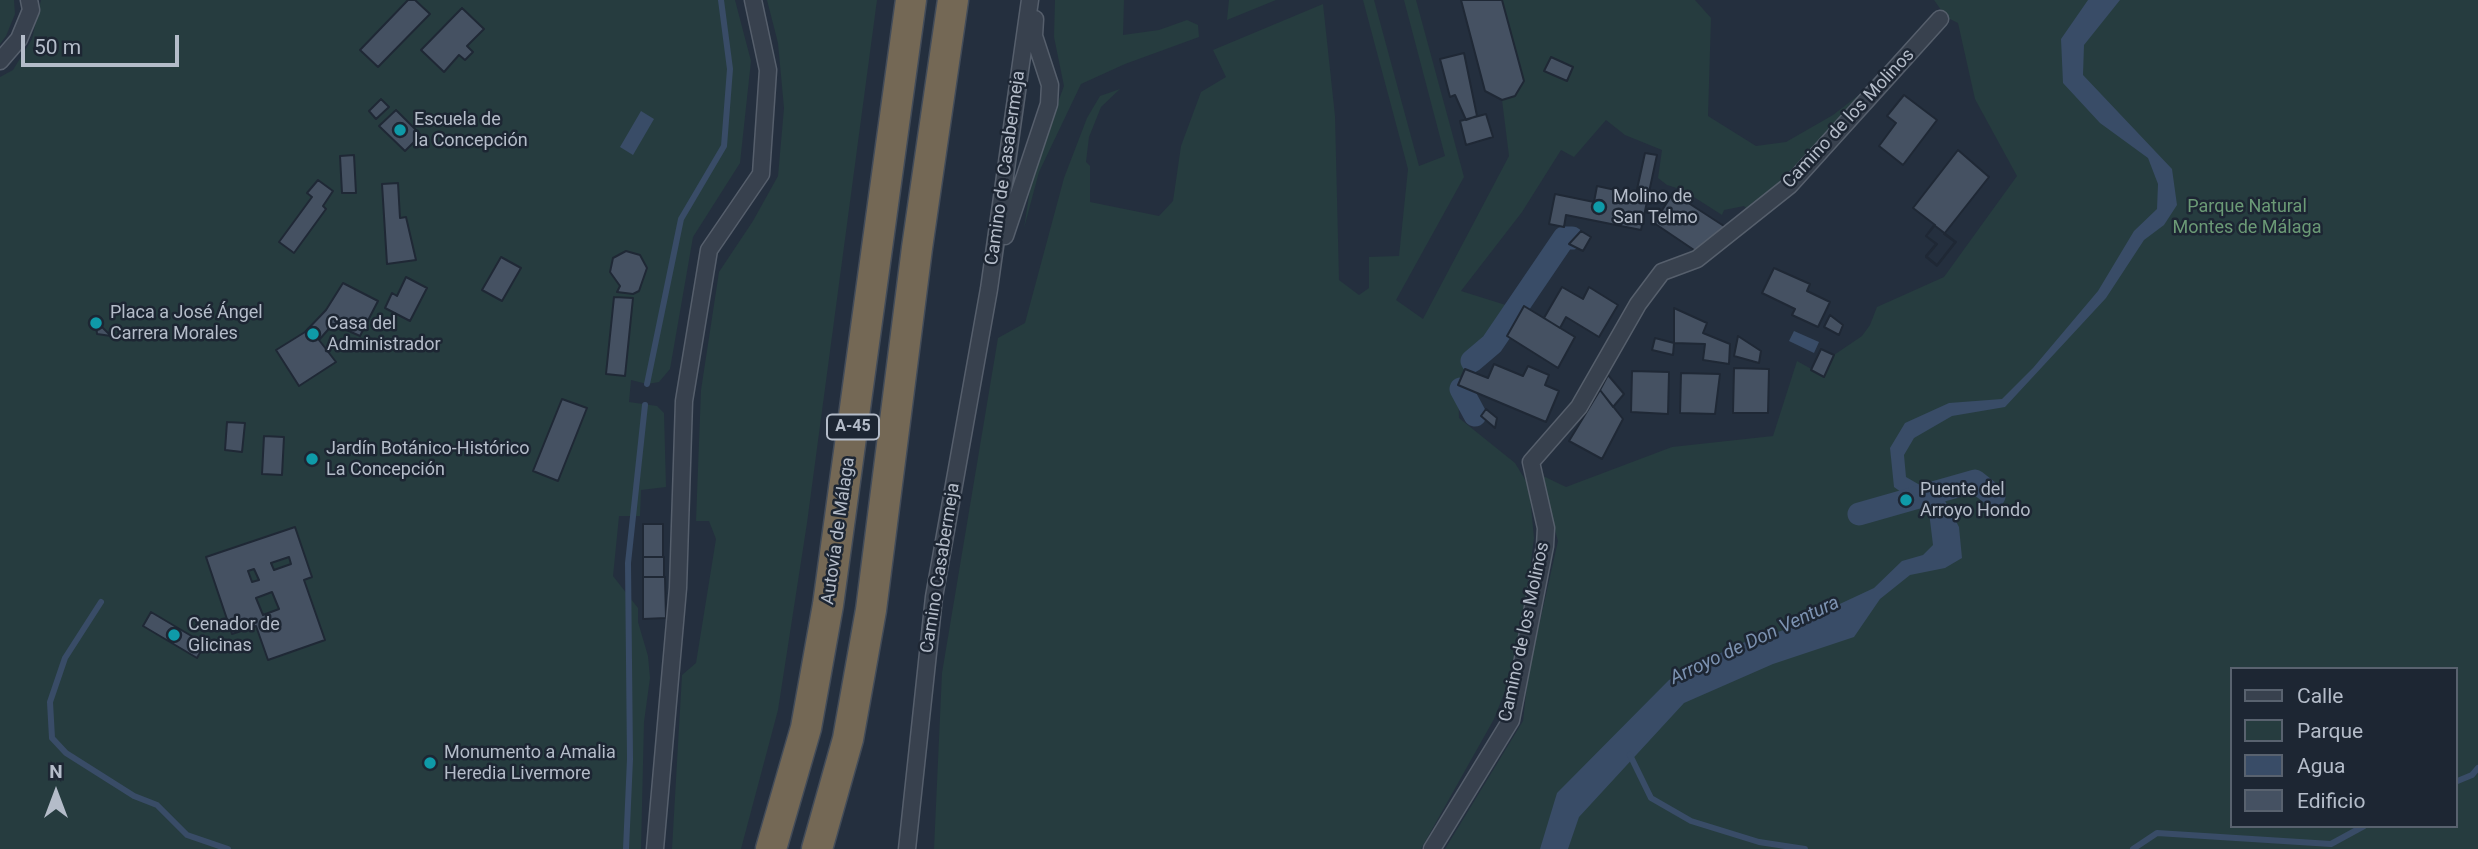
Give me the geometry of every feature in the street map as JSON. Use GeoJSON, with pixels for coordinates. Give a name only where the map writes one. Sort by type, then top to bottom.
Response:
{"type":"FeatureCollection","features":[{"type":"Feature","properties":{"kind":"highway","name":"Autovía de Málaga"},"geometry":{"type":"LineString","coordinates":[[771,849],[806,728],[830,593],[911,0]]}},
{"type":"Feature","properties":{"kind":"highway","name":"A-45"},"geometry":{"type":"LineString","coordinates":[[817,849],[848,738],[871,610],[917,248],[953,0]]}},
{"type":"Feature","properties":{"kind":"street"},"geometry":{"type":"LineString","coordinates":[[0,61],[19,39],[31,9],[29,0]]}},
{"type":"Feature","properties":{"kind":"street"},"geometry":{"type":"LineString","coordinates":[[655,849],[678,588],[684,401],[709,250],[761,174],[768,71],[754,0]]}},
{"type":"Feature","properties":{"kind":"street","name":"Camino de Casabermeja"},"geometry":{"type":"LineString","coordinates":[[989,289],[1030,0]]}},
{"type":"Feature","properties":{"kind":"street","name":"Camino de Casabermeja"},"geometry":{"type":"LineString","coordinates":[[989,289],[1049,104],[1046,68],[1034,36],[1036,0]]}},
{"type":"Feature","properties":{"kind":"street","name":"Camino de los Molinos"},"geometry":{"type":"LineString","coordinates":[[1432,849],[1511,720],[1545,546],[1546,528],[1531,462],[1579,407],[1637,304],[1662,272],[1698,259],[1790,186],[1940,19]]}},
{"type":"Feature","properties":{"kind":"street","name":"Camino Casabermeja"},"geometry":{"type":"LineString","coordinates":[[907,849],[934,597],[989,289]]}},
{"type":"Feature","properties":{"kind":"green space"},"geometry":{"type":"Polygon","coordinates":[[[0,0],[14,0],[15,14],[0,44],[0,0]]]}},
{"type":"Feature","properties":{"kind":"green space","name":"Jardín Botánico-Histórico La Concepción"},"geometry":{"type":"Polygon","coordinates":[[[41,0],[735,0],[751,61],[740,163],[693,237],[670,369],[659,382],[647,384],[631,380],[629,402],[657,406],[664,413],[666,487],[641,490],[640,516],[619,516],[613,576],[638,608],[638,622],[648,656],[650,678],[644,722],[641,849],[0,849],[0,77],[13,70],[32,39],[41,0]]]}},
{"type":"Feature","properties":{"kind":"green space"},"geometry":{"type":"Polygon","coordinates":[[[767,0],[877,0],[807,523],[778,710],[741,849],[672,849],[682,675],[696,663],[716,539],[709,521],[696,521],[701,390],[719,272],[753,221],[778,176],[784,108],[778,43],[767,0]]]}},
{"type":"Feature","properties":{"kind":"green space"},"geometry":{"type":"Polygon","coordinates":[[[1055,0],[1124,0],[1123,35],[1159,30],[1187,20],[1198,25],[1199,37],[1125,64],[1081,84],[1039,172],[1024,228],[1033,170],[1064,86],[1054,37],[1055,0]]]}},
{"type":"Feature","properties":{"kind":"green space"},"geometry":{"type":"Polygon","coordinates":[[[1229,0],[1276,0],[1227,20],[1229,0]]]}},
{"type":"Feature","properties":{"kind":"green space"},"geometry":{"type":"Polygon","coordinates":[[[1363,0],[1374,0],[1419,166],[1445,156],[1404,0],[1416,0],[1464,177],[1396,300],[1423,319],[1509,156],[1502,100],[1515,96],[1524,80],[1502,0],[1695,0],[1711,18],[1708,116],[1756,146],[1786,142],[1833,115],[1878,80],[1750,212],[1744,206],[1724,210],[1722,215],[1683,190],[1667,185],[1658,178],[1662,150],[1625,135],[1606,120],[1574,157],[1561,150],[1522,212],[1461,291],[1512,307],[1490,340],[1468,360],[1458,385],[1459,418],[1515,463],[1529,486],[1534,538],[1527,593],[1509,681],[1494,719],[1421,849],[934,849],[942,673],[998,338],[1025,323],[1064,178],[1087,118],[1100,96],[1120,89],[1101,107],[1089,137],[1086,162],[1090,166],[1090,202],[1159,216],[1173,201],[1181,146],[1201,92],[1226,77],[1213,50],[1323,4],[1335,116],[1339,280],[1359,295],[1369,288],[1369,257],[1399,256],[1408,169],[1363,0]]]}},
{"type":"Feature","properties":{"kind":"green space","name":"Parque Natural Montes de Málaga"},"geometry":{"type":"Polygon","coordinates":[[[1934,0],[2478,0],[2478,849],[1445,849],[1523,721],[1528,675],[1558,541],[1539,474],[1566,487],[1672,447],[1773,436],[1797,361],[1824,376],[1834,355],[1862,336],[1877,307],[1944,277],[2017,176],[1975,99],[1958,23],[1946,17],[1934,0]]]}},
{"type":"Feature","properties":{"kind":"water","name":"Arroyo de Don Ventura"},"geometry":{"type":"Polygon","coordinates":[[[2088,0],[2120,0],[2084,45],[2083,75],[2172,169],[2177,205],[2164,225],[2144,240],[2106,298],[2005,407],[1952,416],[1914,438],[1904,455],[1906,477],[1944,499],[1959,527],[1962,558],[1945,568],[1910,575],[1880,599],[1854,637],[1773,664],[1684,703],[1579,817],[1568,849],[1540,849],[1557,793],[1669,680],[1736,645],[1784,630],[1874,588],[1902,561],[1923,555],[1933,545],[1929,512],[1894,487],[1890,448],[1905,423],[1949,403],[2002,399],[2033,368],[2098,291],[2134,231],[2157,209],[2158,184],[2148,158],[2100,123],[2063,83],[2061,39],[2088,0]]]}},
{"type":"Feature","properties":{"kind":"water"},"geometry":{"type":"Polygon","coordinates":[[[641,111],[654,119],[633,155],[620,147],[641,111]]]}},
{"type":"Feature","properties":{"kind":"water"},"geometry":{"type":"Polygon","coordinates":[[[1794,331],[1819,342],[1814,353],[1789,341],[1794,331]]]}},
{"type":"Feature","properties":{"kind":"pier"},"geometry":{"type":"Polygon","coordinates":[[[1934,490],[1941,494],[1910,503],[1903,498],[1934,490]]]}},
{"type":"Feature","properties":{"kind":"building"},"geometry":{"type":"Polygon","coordinates":[[[408,0],[415,0],[430,14],[378,67],[360,50],[408,0]]]}},
{"type":"Feature","properties":{"kind":"building"},"geometry":{"type":"Polygon","coordinates":[[[1461,0],[1502,0],[1524,81],[1515,96],[1502,100],[1485,91],[1461,0]]]}},
{"type":"Feature","properties":{"kind":"building"},"geometry":{"type":"Polygon","coordinates":[[[462,8],[484,29],[467,46],[473,52],[465,60],[459,55],[444,72],[421,50],[462,8]]]}},
{"type":"Feature","properties":{"kind":"building"},"geometry":{"type":"Polygon","coordinates":[[[1464,53],[1477,116],[1466,120],[1455,95],[1450,97],[1440,59],[1464,53]]]}},
{"type":"Feature","properties":{"kind":"building"},"geometry":{"type":"Polygon","coordinates":[[[1551,57],[1573,67],[1567,81],[1544,71],[1551,57]]]}},
{"type":"Feature","properties":{"kind":"building"},"geometry":{"type":"Polygon","coordinates":[[[1904,95],[1937,120],[1903,165],[1879,146],[1896,123],[1887,116],[1904,95]]]}},
{"type":"Feature","properties":{"kind":"building"},"geometry":{"type":"Polygon","coordinates":[[[381,99],[389,107],[376,119],[369,111],[381,99]]]}},
{"type":"Feature","properties":{"kind":"building","name":"Escuela de la Concepción"},"geometry":{"type":"Polygon","coordinates":[[[396,110],[421,135],[405,151],[379,126],[396,110]]]}},
{"type":"Feature","properties":{"kind":"building"},"geometry":{"type":"Polygon","coordinates":[[[1486,114],[1493,137],[1466,145],[1460,121],[1486,114]]]}},
{"type":"Feature","properties":{"kind":"building"},"geometry":{"type":"Polygon","coordinates":[[[1958,150],[1989,177],[1944,234],[1955,242],[1937,265],[1926,256],[1936,244],[1926,236],[1935,225],[1913,208],[1958,150]]]}},
{"type":"Feature","properties":{"kind":"building"},"geometry":{"type":"Polygon","coordinates":[[[1645,153],[1657,155],[1648,197],[1636,194],[1645,153]]]}},
{"type":"Feature","properties":{"kind":"building"},"geometry":{"type":"Polygon","coordinates":[[[354,155],[356,193],[342,193],[340,156],[354,155]]]}},
{"type":"Feature","properties":{"kind":"building"},"geometry":{"type":"Polygon","coordinates":[[[318,180],[333,191],[323,206],[326,209],[294,253],[279,242],[312,197],[307,193],[318,180]]]}},
{"type":"Feature","properties":{"kind":"building"},"geometry":{"type":"Polygon","coordinates":[[[398,183],[400,218],[406,217],[416,260],[387,264],[382,184],[398,183]]]}},
{"type":"Feature","properties":{"kind":"building","name":"Molino de San Telmo"},"geometry":{"type":"Polygon","coordinates":[[[1597,186],[1648,197],[1641,230],[1566,215],[1564,227],[1549,224],[1555,194],[1594,202],[1597,186]]]}},
{"type":"Feature","properties":{"kind":"building"},"geometry":{"type":"Polygon","coordinates":[[[1673,193],[1727,228],[1697,252],[1654,223],[1673,193]]]}},
{"type":"Feature","properties":{"kind":"building"},"geometry":{"type":"Polygon","coordinates":[[[1934,225],[1956,242],[1937,266],[1926,257],[1937,244],[1926,236],[1934,225]]]}},
{"type":"Feature","properties":{"kind":"building"},"geometry":{"type":"Polygon","coordinates":[[[1581,231],[1591,237],[1583,251],[1569,244],[1581,231]]]}},
{"type":"Feature","properties":{"kind":"building"},"geometry":{"type":"Polygon","coordinates":[[[626,251],[640,255],[647,268],[639,291],[633,294],[617,292],[620,286],[610,272],[613,258],[626,251]]]}},
{"type":"Feature","properties":{"kind":"building"},"geometry":{"type":"Polygon","coordinates":[[[501,257],[521,268],[502,301],[482,290],[501,257]]]}},
{"type":"Feature","properties":{"kind":"building"},"geometry":{"type":"Polygon","coordinates":[[[1774,268],[1810,284],[1807,291],[1830,302],[1818,327],[1792,315],[1795,309],[1762,293],[1774,268]]]}},
{"type":"Feature","properties":{"kind":"building"},"geometry":{"type":"Polygon","coordinates":[[[406,277],[427,288],[410,321],[385,308],[392,293],[397,296],[406,277]]]}},
{"type":"Feature","properties":{"kind":"building","name":"Casa del Administrador"},"geometry":{"type":"Polygon","coordinates":[[[343,283],[378,301],[360,336],[333,324],[319,340],[336,362],[299,386],[276,350],[305,332],[326,310],[343,283]]]}},
{"type":"Feature","properties":{"kind":"building"},"geometry":{"type":"Polygon","coordinates":[[[1562,287],[1583,299],[1589,287],[1618,305],[1599,337],[1566,317],[1560,328],[1544,318],[1562,287]]]}},
{"type":"Feature","properties":{"kind":"building"},"geometry":{"type":"Polygon","coordinates":[[[614,297],[633,298],[625,376],[606,374],[614,297]]]}},
{"type":"Feature","properties":{"kind":"building"},"geometry":{"type":"Polygon","coordinates":[[[1524,306],[1575,337],[1558,368],[1507,336],[1524,306]]]}},
{"type":"Feature","properties":{"kind":"building"},"geometry":{"type":"Polygon","coordinates":[[[1674,308],[1707,323],[1703,333],[1730,344],[1729,364],[1703,360],[1705,344],[1674,343],[1674,308]]]}},
{"type":"Feature","properties":{"kind":"building"},"geometry":{"type":"Polygon","coordinates":[[[1830,315],[1843,325],[1839,335],[1824,327],[1830,315]]]}},
{"type":"Feature","properties":{"kind":"building"},"geometry":{"type":"Polygon","coordinates":[[[96,321],[111,336],[97,334],[96,321]]]}},
{"type":"Feature","properties":{"kind":"building"},"geometry":{"type":"Polygon","coordinates":[[[1738,336],[1761,351],[1759,363],[1734,356],[1738,336]]]}},
{"type":"Feature","properties":{"kind":"building"},"geometry":{"type":"Polygon","coordinates":[[[1655,338],[1674,343],[1673,355],[1652,350],[1655,338]]]}},
{"type":"Feature","properties":{"kind":"building"},"geometry":{"type":"Polygon","coordinates":[[[1821,349],[1834,355],[1824,377],[1811,370],[1821,349]]]}},
{"type":"Feature","properties":{"kind":"building"},"geometry":{"type":"Polygon","coordinates":[[[1494,364],[1523,376],[1528,366],[1549,375],[1545,385],[1559,391],[1546,422],[1458,385],[1465,369],[1488,378],[1494,364]]]}},
{"type":"Feature","properties":{"kind":"building"},"geometry":{"type":"Polygon","coordinates":[[[1734,368],[1769,369],[1768,413],[1733,413],[1734,368]]]}},
{"type":"Feature","properties":{"kind":"building"},"geometry":{"type":"Polygon","coordinates":[[[1632,371],[1669,372],[1668,414],[1631,412],[1632,371]]]}},
{"type":"Feature","properties":{"kind":"building"},"geometry":{"type":"Polygon","coordinates":[[[1681,373],[1720,374],[1715,414],[1680,413],[1681,373]]]}},
{"type":"Feature","properties":{"kind":"building"},"geometry":{"type":"Polygon","coordinates":[[[1608,375],[1624,394],[1613,407],[1600,390],[1608,375]]]}},
{"type":"Feature","properties":{"kind":"building"},"geometry":{"type":"Polygon","coordinates":[[[1600,390],[1623,419],[1602,459],[1569,441],[1600,390]]]}},
{"type":"Feature","properties":{"kind":"building"},"geometry":{"type":"Polygon","coordinates":[[[562,399],[587,408],[558,481],[533,471],[562,399]]]}},
{"type":"Feature","properties":{"kind":"building"},"geometry":{"type":"Polygon","coordinates":[[[1486,409],[1497,418],[1495,428],[1481,416],[1486,409]]]}},
{"type":"Feature","properties":{"kind":"building"},"geometry":{"type":"Polygon","coordinates":[[[227,422],[245,423],[242,452],[225,450],[227,422]]]}},
{"type":"Feature","properties":{"kind":"building"},"geometry":{"type":"Polygon","coordinates":[[[264,436],[284,437],[282,475],[262,474],[264,436]]]}},
{"type":"Feature","properties":{"kind":"building"},"geometry":{"type":"Polygon","coordinates":[[[643,524],[663,524],[663,557],[643,557],[643,524]]]}},
{"type":"Feature","properties":{"kind":"building"},"geometry":{"type":"Polygon","coordinates":[[[295,527],[312,577],[304,580],[325,640],[268,660],[256,626],[232,634],[206,557],[295,527]],[[289,557],[271,563],[274,570],[291,564],[289,557]],[[254,569],[248,571],[252,582],[259,580],[254,569]],[[272,592],[256,598],[263,615],[279,609],[272,592]]]}},
{"type":"Feature","properties":{"kind":"building"},"geometry":{"type":"Polygon","coordinates":[[[643,557],[664,557],[664,577],[643,577],[643,557]]]}},
{"type":"Feature","properties":{"kind":"building"},"geometry":{"type":"Polygon","coordinates":[[[643,577],[665,577],[666,618],[643,619],[643,577]]]}},
{"type":"Feature","properties":{"kind":"building","name":"Cenador de Glicinas"},"geometry":{"type":"Polygon","coordinates":[[[151,612],[205,644],[197,658],[143,626],[151,612]]]}},
{"type":"Feature","properties":{"kind":"waterway"},"geometry":{"type":"LineString","coordinates":[[647,384],[681,219],[724,146],[730,69],[721,0]]}},
{"type":"Feature","properties":{"kind":"waterway"},"geometry":{"type":"LineString","coordinates":[[1472,361],[1492,344],[1564,238],[1572,238]]}},
{"type":"Feature","properties":{"kind":"waterway"},"geometry":{"type":"LineString","coordinates":[[1461,389],[1475,415]]}},
{"type":"Feature","properties":{"kind":"waterway"},"geometry":{"type":"LineString","coordinates":[[626,849],[630,759],[628,563],[645,405]]}},
{"type":"Feature","properties":{"kind":"waterway"},"geometry":{"type":"LineString","coordinates":[[1859,514],[1975,481],[1994,496]]}},
{"type":"Feature","properties":{"kind":"waterway"},"geometry":{"type":"LineString","coordinates":[[101,602],[65,658],[50,702],[52,738],[66,753],[134,796],[157,805],[187,835],[228,849]]}},
{"type":"Feature","properties":{"kind":"waterway"},"geometry":{"type":"LineString","coordinates":[[1630,755],[1651,798],[1691,821],[1759,842],[1805,849]]}},
{"type":"Feature","properties":{"kind":"waterway"},"geometry":{"type":"LineString","coordinates":[[2457,781],[2472,775],[2478,768]]}},
{"type":"Feature","properties":{"kind":"waterway"},"geometry":{"type":"LineString","coordinates":[[2133,849],[2157,833],[2331,844],[2360,828]]}},
{"type":"Feature","properties":{"kind":"place","name":"Escuela de la Concepción"},"geometry":{"type":"Point","coordinates":[400,130]}},
{"type":"Feature","properties":{"kind":"place","name":"Molino de San Telmo"},"geometry":{"type":"Point","coordinates":[1599,207]}},
{"type":"Feature","properties":{"kind":"place","name":"Placa a José Ángel Carrera Morales"},"geometry":{"type":"Point","coordinates":[96,323]}},
{"type":"Feature","properties":{"kind":"place","name":"Casa del Administrador"},"geometry":{"type":"Point","coordinates":[313,334]}},
{"type":"Feature","properties":{"kind":"place","name":"Jardín Botánico-Histórico La Concepción"},"geometry":{"type":"Point","coordinates":[312,459]}},
{"type":"Feature","properties":{"kind":"place","name":"Puente del Arroyo Hondo"},"geometry":{"type":"Point","coordinates":[1906,500]}},
{"type":"Feature","properties":{"kind":"place","name":"Cenador de Glicinas"},"geometry":{"type":"Point","coordinates":[174,635]}},
{"type":"Feature","properties":{"kind":"place","name":"Monumento a Amalia Heredia Livermore"},"geometry":{"type":"Point","coordinates":[430,763]}}]}
